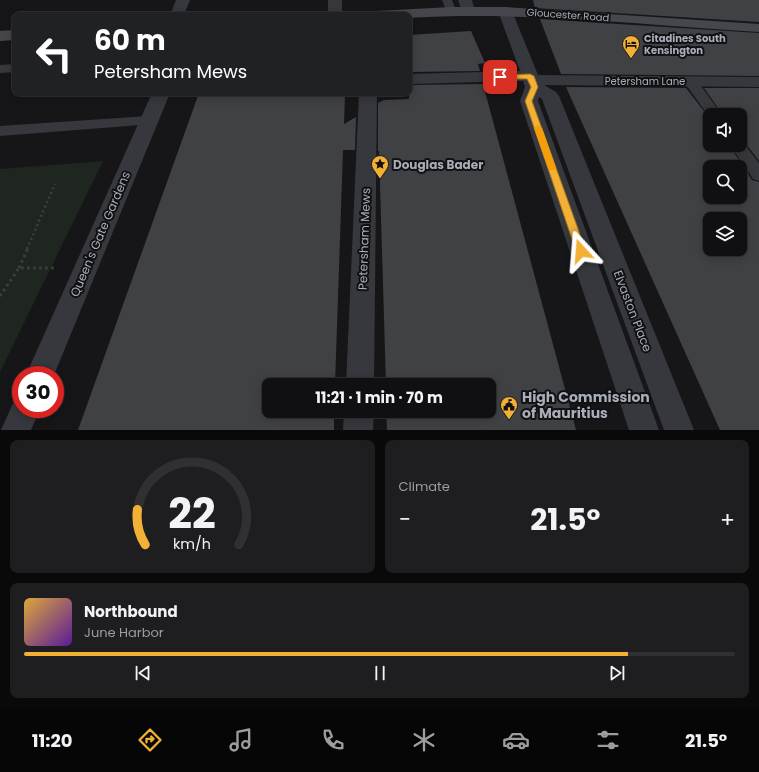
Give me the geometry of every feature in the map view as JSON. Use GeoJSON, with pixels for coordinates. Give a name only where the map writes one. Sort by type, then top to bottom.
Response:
{"type":"FeatureCollection","features":[{"type":"Feature","properties":{"kind":"main road","name":"Gloucester Road"},"geometry":{"type":"LineString","coordinates":[[400,12],[467,5],[505,11],[759,28]]}},
{"type":"Feature","properties":{"kind":"main road"},"geometry":{"type":"LineString","coordinates":[[0,36],[12,35]]}},
{"type":"Feature","properties":{"kind":"street"},"geometry":{"type":"LineString","coordinates":[[178,12],[184,0]]}},
{"type":"Feature","properties":{"kind":"street"},"geometry":{"type":"LineString","coordinates":[[335,0],[335,12]]}},
{"type":"Feature","properties":{"kind":"street"},"geometry":{"type":"LineString","coordinates":[[505,11],[532,81],[528,101],[644,430]]}},
{"type":"Feature","properties":{"kind":"street"},"geometry":{"type":"LineString","coordinates":[[412,79],[532,81]]}},
{"type":"Feature","properties":{"kind":"street","name":"Petersham Lane"},"geometry":{"type":"LineString","coordinates":[[532,81],[759,82]]}},
{"type":"Feature","properties":{"kind":"street","name":"Elvaston Place"},"geometry":{"type":"LineString","coordinates":[[532,81],[550,96],[679,430]]}},
{"type":"Feature","properties":{"kind":"street","name":"Queen's Gate Gardens"},"geometry":{"type":"LineString","coordinates":[[44,366],[160,96]]}},
{"type":"Feature","properties":{"kind":"street","name":"Petersham Mews"},"geometry":{"type":"LineString","coordinates":[[360,378],[368,96]]}},
{"type":"Feature","properties":{"kind":"street"},"geometry":{"type":"LineString","coordinates":[[16,430],[21,418]]}},
{"type":"Feature","properties":{"kind":"street"},"geometry":{"type":"LineString","coordinates":[[358,430],[359,418]]}},
{"type":"Feature","properties":{"kind":"lane"},"geometry":{"type":"LineString","coordinates":[[0,69],[12,68]]}},
{"type":"Feature","properties":{"kind":"lane"},"geometry":{"type":"LineString","coordinates":[[691,82],[710,108]]}},
{"type":"Feature","properties":{"kind":"lane"},"geometry":{"type":"LineString","coordinates":[[0,131],[148,121]]}},
{"type":"Feature","properties":{"kind":"lane"},"geometry":{"type":"LineString","coordinates":[[742,152],[759,174]]}},
{"type":"Feature","properties":{"kind":"path"},"geometry":{"type":"LineString","coordinates":[[0,296],[19,268],[55,184]]}},
{"type":"Feature","properties":{"kind":"path"},"geometry":{"type":"LineString","coordinates":[[19,268],[50,268]]}},
{"type":"Feature","properties":{"kind":"shaded area"},"geometry":{"type":"Polygon","coordinates":[[[103,161],[0,372],[0,169],[103,161]]]}},
{"type":"Feature","properties":{"kind":"building"},"geometry":{"type":"Polygon","coordinates":[[[533,0],[759,0],[759,22],[535,8],[533,0]]]}},
{"type":"Feature","properties":{"kind":"building","name":"Citadines South Kensington"},"geometry":{"type":"Polygon","coordinates":[[[540,19],[759,33],[759,76],[561,74],[540,19]]]}},
{"type":"Feature","properties":{"kind":"building"},"geometry":{"type":"Polygon","coordinates":[[[471,31],[485,63],[478,64],[480,71],[412,72],[412,35],[471,31]]]}},
{"type":"Feature","properties":{"kind":"building"},"geometry":{"type":"Polygon","coordinates":[[[483,84],[576,430],[387,430],[386,418],[496,418],[496,378],[386,378],[378,151],[378,103],[384,100],[409,99],[409,96],[412,96],[412,85],[483,84]]]}},
{"type":"Feature","properties":{"kind":"building"},"geometry":{"type":"Polygon","coordinates":[[[566,87],[686,88],[703,110],[703,152],[734,152],[739,160],[703,160],[703,204],[747,204],[747,172],[752,180],[759,182],[759,430],[720,430],[566,87]]]}},
{"type":"Feature","properties":{"kind":"building"},"geometry":{"type":"Polygon","coordinates":[[[704,88],[759,88],[759,161],[747,145],[747,108],[718,108],[704,88]]]}},
{"type":"Feature","properties":{"kind":"building"},"geometry":{"type":"Polygon","coordinates":[[[198,96],[345,96],[344,124],[356,117],[355,150],[343,150],[335,378],[262,378],[262,418],[334,418],[334,430],[78,430],[198,96]]]}},
{"type":"Feature","properties":{"kind":"slow traffic"},"geometry":{"type":"LineString","coordinates":[[538,128],[552,168]]}},
{"type":"Feature","properties":{"kind":"place","name":"Citadines South Kensington"},"geometry":{"type":"Point","coordinates":[631,59]}},
{"type":"Feature","properties":{"kind":"place","name":"Douglas Bader"},"geometry":{"type":"Point","coordinates":[380,179]}},
{"type":"Feature","properties":{"kind":"place","name":"High Commission of Mauritius"},"geometry":{"type":"Point","coordinates":[509,420]}},
{"type":"Feature","properties":{"kind":"route"},"geometry":{"type":"LineString","coordinates":[[500,77],[530,76],[534,87],[528,101],[581,251]]}}]}
